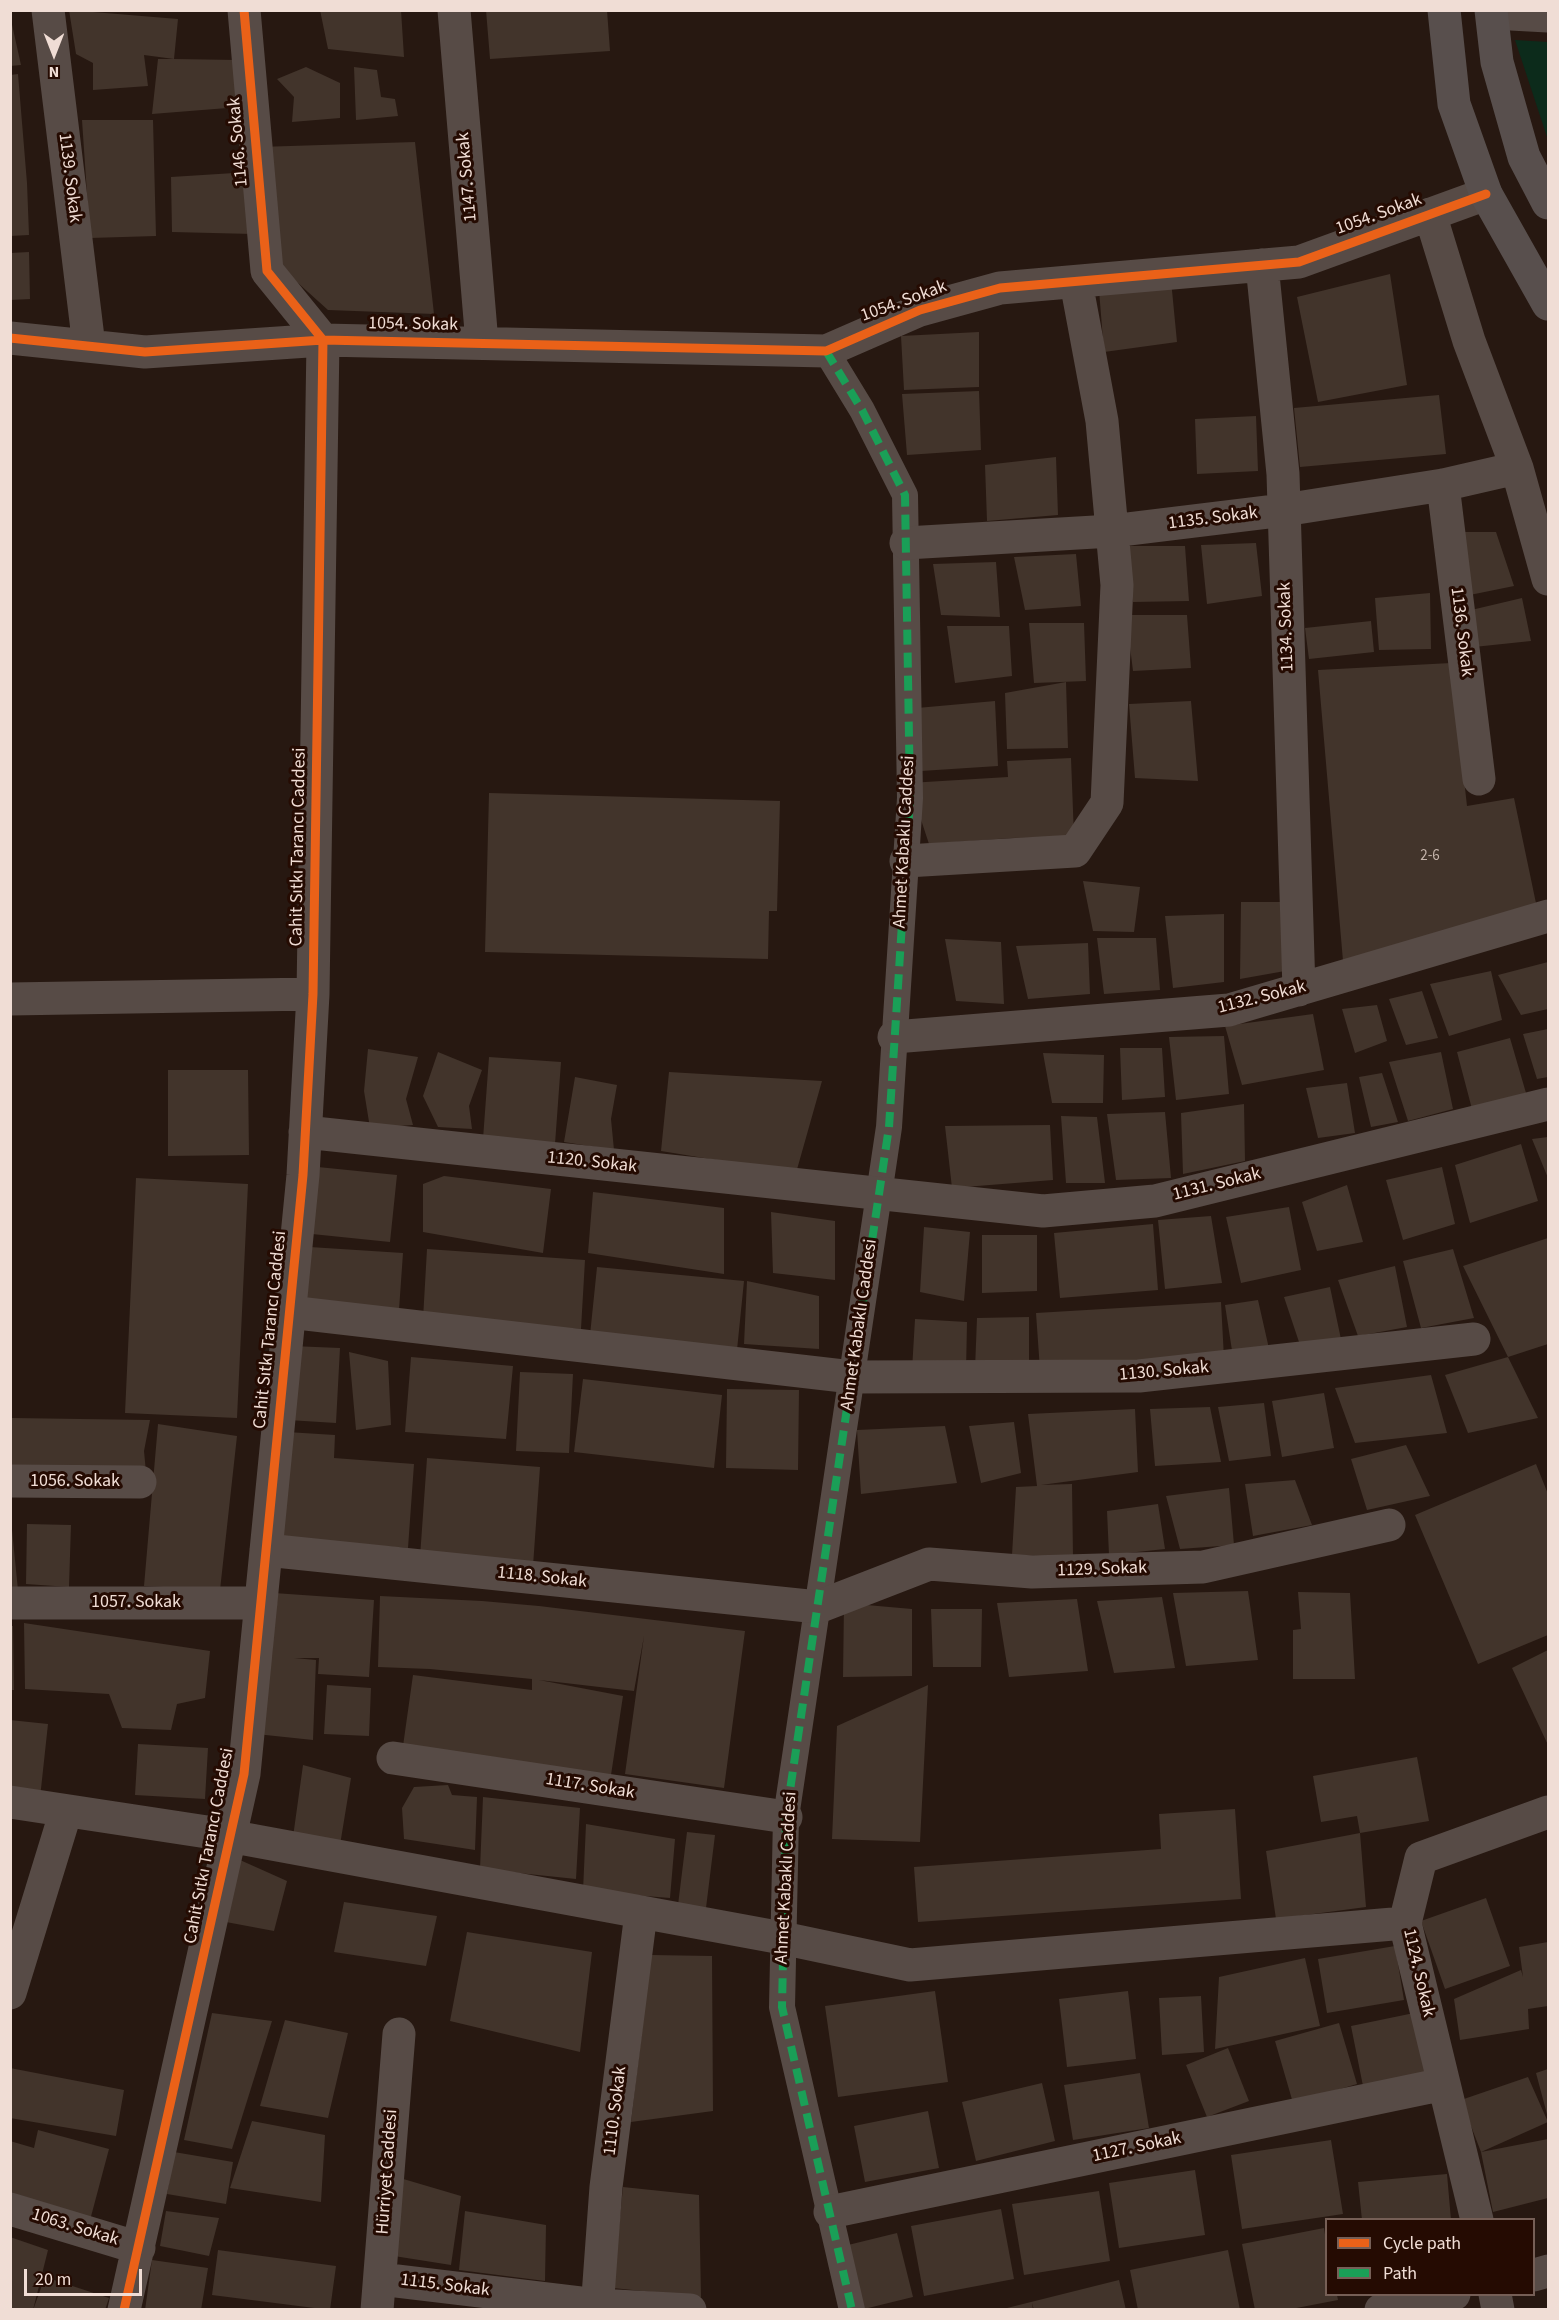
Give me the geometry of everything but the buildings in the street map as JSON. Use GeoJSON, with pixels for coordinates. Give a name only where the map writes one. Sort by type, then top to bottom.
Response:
{"type":"FeatureCollection","features":[{"type":"Feature","properties":{"kind":"main road"},"geometry":{"type":"LineString","coordinates":[[1444,10],[1454,104],[1486,194],[1548,304]]}},
{"type":"Feature","properties":{"kind":"main road"},"geometry":{"type":"LineString","coordinates":[[1492,12],[1497,62],[1524,157],[1548,203]]}},
{"type":"Feature","properties":{"kind":"street","name":"1139. Sokak"},"geometry":{"type":"LineString","coordinates":[[48,10],[89,346]]}},
{"type":"Feature","properties":{"kind":"street","name":"1146. Sokak"},"geometry":{"type":"LineString","coordinates":[[244,10],[267,271],[323,340]]}},
{"type":"Feature","properties":{"kind":"street","name":"1147. Sokak"},"geometry":{"type":"LineString","coordinates":[[454,10],[482,343]]}},
{"type":"Feature","properties":{"kind":"street"},"geometry":{"type":"LineString","coordinates":[[1492,12],[1548,16]]}},
{"type":"Feature","properties":{"kind":"street","name":"1054. Sokak"},"geometry":{"type":"LineString","coordinates":[[10,338],[145,352],[323,340],[826,351],[920,310],[1000,288],[1299,262],[1486,194]]}},
{"type":"Feature","properties":{"kind":"street"},"geometry":{"type":"LineString","coordinates":[[1430,214],[1469,341],[1517,468],[1548,579]]}},
{"type":"Feature","properties":{"kind":"street","name":"1134. Sokak"},"geometry":{"type":"LineString","coordinates":[[1262,265],[1283,474],[1299,990]]}},
{"type":"Feature","properties":{"kind":"street"},"geometry":{"type":"LineString","coordinates":[[906,861],[1075,851],[1107,803],[1118,585],[1102,421],[1076,282]]}},
{"type":"Feature","properties":{"kind":"street","name":"Cahit Sıtkı Tarancı Caddesi"},"geometry":{"type":"LineString","coordinates":[[124,2310],[244,1774],[303,1174],[313,994],[323,340]]}},
{"type":"Feature","properties":{"kind":"street","name":"Ahmet Kabaklı Caddesi"},"geometry":{"type":"LineString","coordinates":[[826,351],[862,410],[904,495],[910,798],[889,1127],[786,1817],[782,2007],[852,2310]]}},
{"type":"Feature","properties":{"kind":"street","name":"1135. Sokak"},"geometry":{"type":"LineString","coordinates":[[906,543],[1112,531],[1284,510],[1443,485],[1517,468]]}},
{"type":"Feature","properties":{"kind":"street","name":"1136. Sokak"},"geometry":{"type":"LineString","coordinates":[[1443,485],[1479,779]]}},
{"type":"Feature","properties":{"kind":"street","name":"1132. Sokak"},"geometry":{"type":"LineString","coordinates":[[894,1037],[1229,1010],[1548,916]]}},
{"type":"Feature","properties":{"kind":"street"},"geometry":{"type":"LineString","coordinates":[[10,999],[313,994]]}},
{"type":"Feature","properties":{"kind":"street","name":"1131. Sokak"},"geometry":{"type":"LineString","coordinates":[[878,1195],[1043,1211],[1155,1201],[1548,1104]]}},
{"type":"Feature","properties":{"kind":"street","name":"1120. Sokak"},"geometry":{"type":"LineString","coordinates":[[305,1132],[878,1195]]}},
{"type":"Feature","properties":{"kind":"street","name":"1130. Sokak"},"geometry":{"type":"LineString","coordinates":[[289,1312],[852,1377],[1139,1376],[1474,1339]]}},
{"type":"Feature","properties":{"kind":"street","name":"1056. Sokak"},"geometry":{"type":"LineString","coordinates":[[10,1481],[140,1482]]}},
{"type":"Feature","properties":{"kind":"street","name":"1129. Sokak"},"geometry":{"type":"LineString","coordinates":[[818,1606],[929,1564],[1032,1572],[1203,1567],[1389,1525]]}},
{"type":"Feature","properties":{"kind":"street","name":"1118. Sokak"},"geometry":{"type":"LineString","coordinates":[[266,1550],[818,1606]]}},
{"type":"Feature","properties":{"kind":"street","name":"1057. Sokak"},"geometry":{"type":"LineString","coordinates":[[10,1603],[261,1603]]}},
{"type":"Feature","properties":{"kind":"street","name":"1117. Sokak"},"geometry":{"type":"LineString","coordinates":[[393,1758],[786,1817]]}},
{"type":"Feature","properties":{"kind":"street"},"geometry":{"type":"LineString","coordinates":[[10,1802],[207,1832],[782,1938],[910,1965],[1405,1923]]}},
{"type":"Feature","properties":{"kind":"street"},"geometry":{"type":"LineString","coordinates":[[10,1993],[66,1811]]}},
{"type":"Feature","properties":{"kind":"street","name":"1124. Sokak"},"geometry":{"type":"LineString","coordinates":[[1477,2218],[1405,1923],[1421,1858],[1548,1812]]}},
{"type":"Feature","properties":{"kind":"street","name":"1110. Sokak"},"geometry":{"type":"LineString","coordinates":[[597,2307],[606,2187],[641,1913]]}},
{"type":"Feature","properties":{"kind":"street","name":"Hürriyet Caddesi"},"geometry":{"type":"LineString","coordinates":[[379,2294],[399,2034]]}},
{"type":"Feature","properties":{"kind":"street","name":"1127. Sokak"},"geometry":{"type":"LineString","coordinates":[[830,2212],[1444,2084]]}},
{"type":"Feature","properties":{"kind":"street","name":"1063. Sokak"},"geometry":{"type":"LineString","coordinates":[[10,2209],[139,2248]]}},
{"type":"Feature","properties":{"kind":"street","name":"1115. Sokak"},"geometry":{"type":"LineString","coordinates":[[379,2294],[690,2310]]}},
{"type":"Feature","properties":{"kind":"street"},"geometry":{"type":"LineString","coordinates":[[1381,2310],[1449,2296]]}},
{"type":"Feature","properties":{"kind":"green space"},"geometry":{"type":"Polygon","coordinates":[[[1515,40],[1548,42],[1548,140],[1515,40]]]}},
{"type":"Feature","properties":{"kind":"marked path"},"geometry":{"type":"LineString","coordinates":[[826,351],[862,410],[905,495],[910,798],[889,1127],[786,1817],[782,2007],[852,2310]]}},
{"type":"Feature","properties":{"kind":"cycle path"},"geometry":{"type":"LineString","coordinates":[[124,2310],[244,1774],[303,1175],[313,994],[323,340],[267,271],[244,10]]}},
{"type":"Feature","properties":{"kind":"cycle path"},"geometry":{"type":"LineString","coordinates":[[10,338],[145,352],[323,340],[826,351],[920,310],[1000,288],[1299,262],[1486,194]]}}]}
